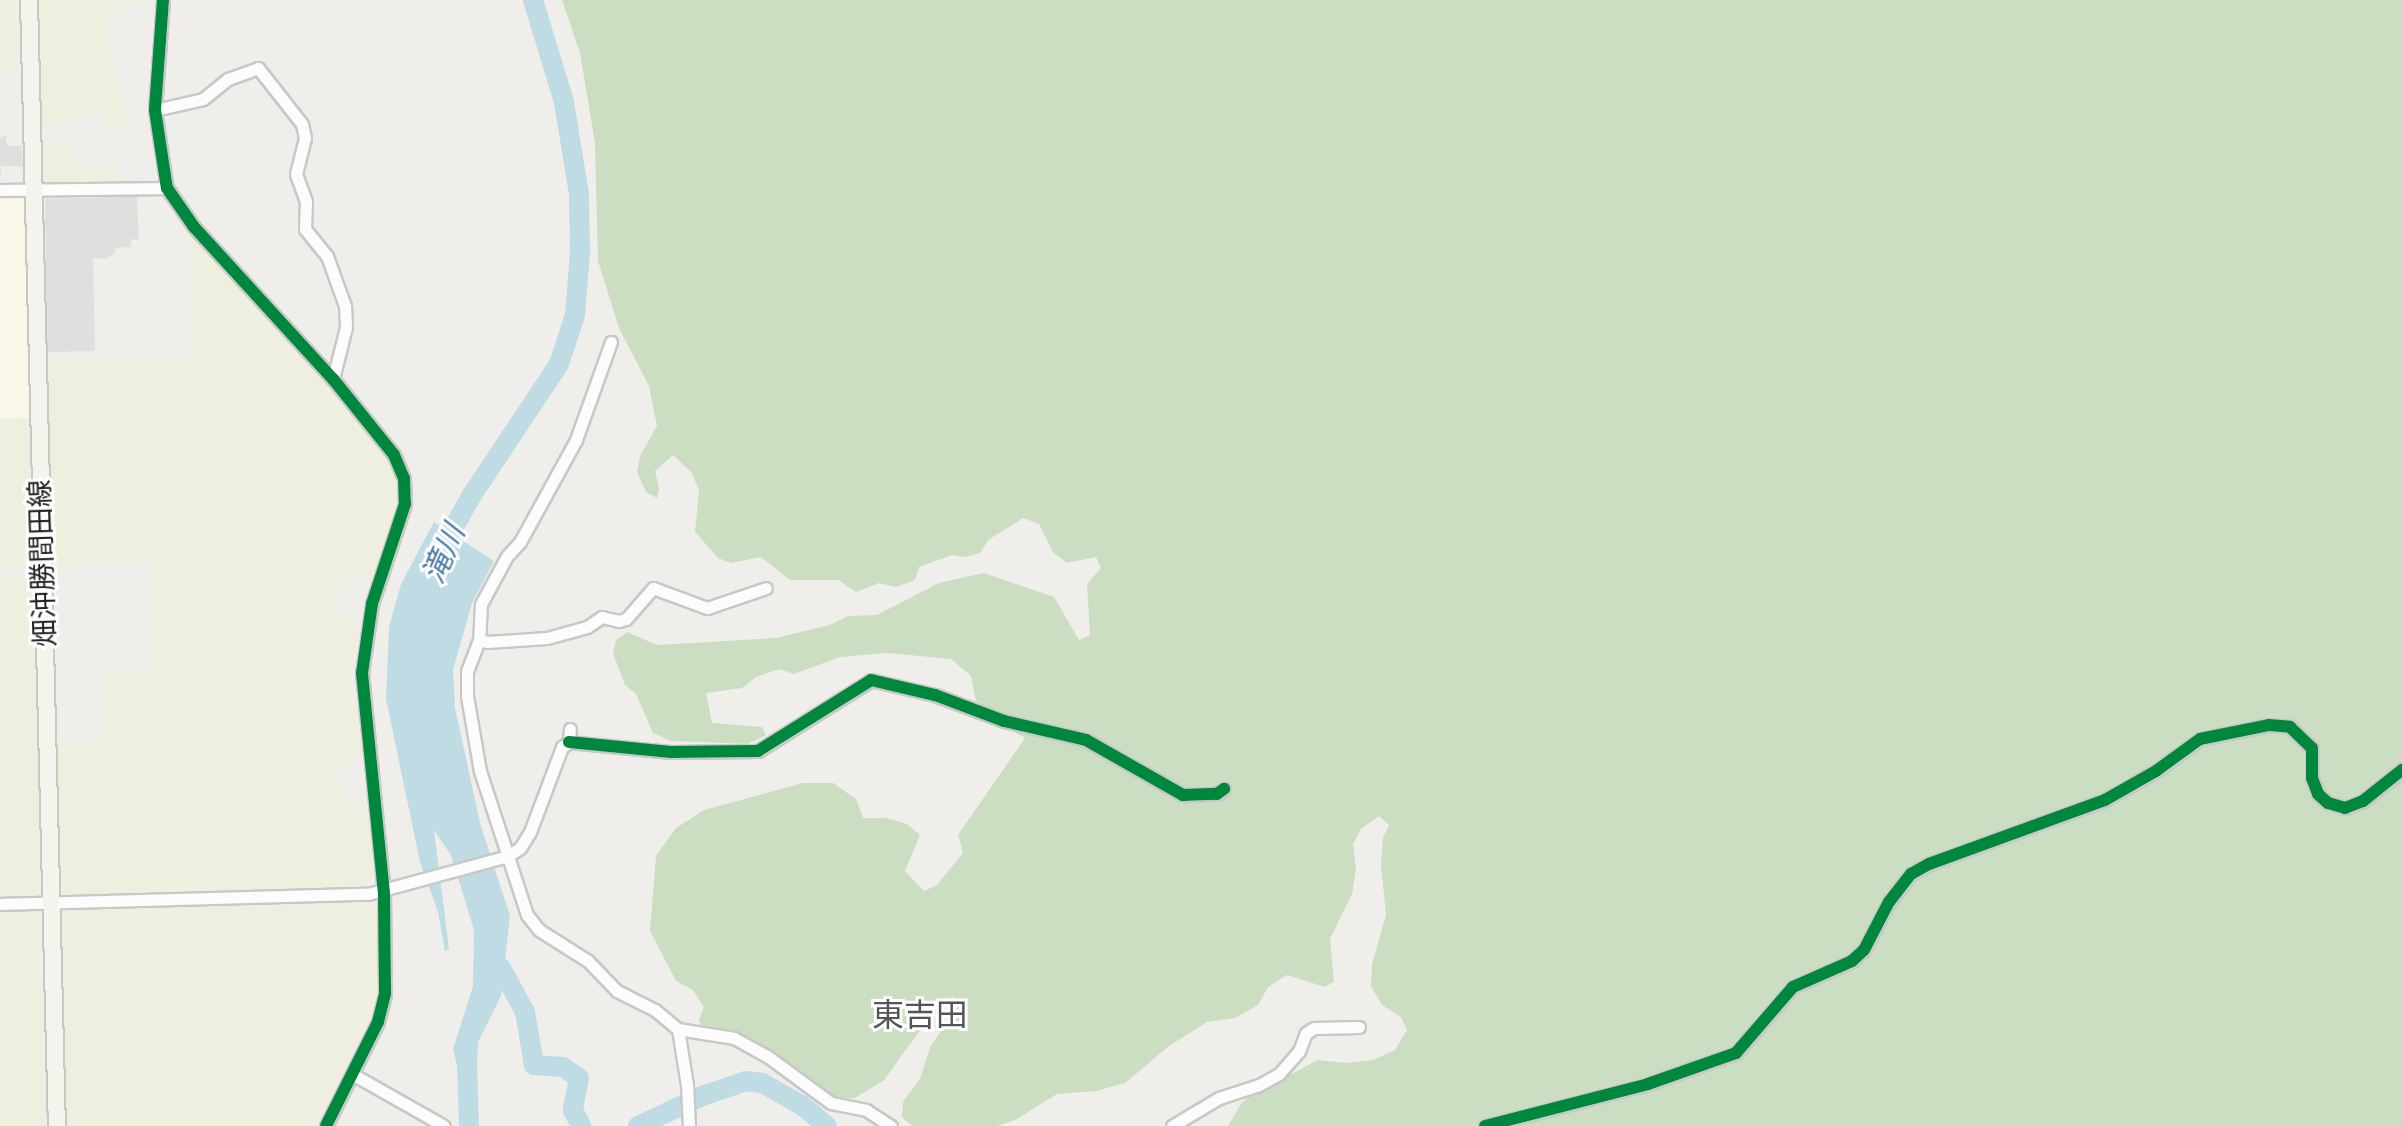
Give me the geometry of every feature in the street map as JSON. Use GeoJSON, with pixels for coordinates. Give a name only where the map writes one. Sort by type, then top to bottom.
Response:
{"type":"FeatureCollection","features":[{"type":"Feature","properties":{"kind":"main road","name":"畑沖勝間田線"},"geometry":{"type":"LineString","coordinates":[[29,0],[57,1126]]}},
{"type":"Feature","properties":{"kind":"street"},"geometry":{"type":"LineString","coordinates":[[163,0],[155,110],[167,188],[194,227],[333,379],[394,455],[404,478],[405,504],[372,604],[362,673],[384,893],[385,994],[378,1022],[326,1126]]}},
{"type":"Feature","properties":{"kind":"street"},"geometry":{"type":"LineString","coordinates":[[155,110],[203,99],[228,79],[258,68],[302,124],[305,138],[296,174],[306,201],[305,229],[327,256],[345,306],[346,327],[333,379]]}},
{"type":"Feature","properties":{"kind":"street"},"geometry":{"type":"LineString","coordinates":[[0,190],[167,188]]}},
{"type":"Feature","properties":{"kind":"street"},"geometry":{"type":"LineString","coordinates":[[611,342],[576,440],[520,542],[507,556],[481,604],[479,640],[467,671],[470,721],[480,771],[527,915],[539,930],[588,961],[617,991],[655,1010],[678,1029],[734,1038],[767,1056],[831,1103],[866,1110],[891,1126]]}},
{"type":"Feature","properties":{"kind":"street"},"geometry":{"type":"LineString","coordinates":[[479,640],[547,638],[587,627],[602,617],[619,621],[626,619],[653,588],[707,608],[766,588]]}},
{"type":"Feature","properties":{"kind":"street"},"geometry":{"type":"LineString","coordinates":[[0,904],[384,893],[508,856],[520,848],[530,832],[562,747],[570,735],[671,752],[758,751],[871,680],[935,695],[1004,721],[1086,740],[1183,795],[1217,794],[1224,789]]}},
{"type":"Feature","properties":{"kind":"street"},"geometry":{"type":"LineString","coordinates":[[1485,1126],[1648,1084],[1736,1053],[1793,987],[1852,961],[1864,950],[1894,894],[1911,874],[1929,864],[2105,800],[2156,771],[2200,739],[2269,725],[2290,727],[2312,748],[2312,778],[2318,794],[2328,803],[2345,808],[2363,801],[2402,770]]}},
{"type":"Feature","properties":{"kind":"street"},"geometry":{"type":"LineString","coordinates":[[1172,1126],[1219,1098],[1259,1085],[1279,1074],[1299,1051],[1306,1033],[1314,1028],[1359,1027]]}},
{"type":"Feature","properties":{"kind":"street"},"geometry":{"type":"LineString","coordinates":[[678,1029],[689,1102],[689,1126]]}},
{"type":"Feature","properties":{"kind":"street"},"geometry":{"type":"LineString","coordinates":[[354,1075],[444,1126]]}},
{"type":"Feature","properties":{"kind":"shaded area"},"geometry":{"type":"Polygon","coordinates":[[[6,135],[7,146],[22,146],[23,166],[1,166],[0,187],[0,138],[6,135]]]}},
{"type":"Feature","properties":{"kind":"shaded area"},"geometry":{"type":"Polygon","coordinates":[[[137,196],[139,240],[131,239],[131,247],[115,248],[115,253],[107,259],[93,258],[95,351],[47,352],[45,199],[137,196]]]}},
{"type":"Feature","properties":{"kind":"shaded area"},"geometry":{"type":"Polygon","coordinates":[[[24,198],[31,418],[0,419],[0,199],[24,198]]]}},
{"type":"Feature","properties":{"kind":"green space"},"geometry":{"type":"Polygon","coordinates":[[[0,0],[16,0],[17,70],[0,76],[0,0]]]}},
{"type":"Feature","properties":{"kind":"green space"},"geometry":{"type":"Polygon","coordinates":[[[36,0],[157,0],[156,6],[111,2],[105,35],[131,129],[111,131],[101,113],[39,128],[36,0]]]}},
{"type":"Feature","properties":{"kind":"green space"},"geometry":{"type":"Polygon","coordinates":[[[562,0],[2402,0],[2402,1126],[1228,1126],[1242,1102],[1252,1095],[1318,1060],[1346,1063],[1373,1060],[1395,1050],[1407,1030],[1401,1017],[1382,1005],[1371,986],[1372,964],[1386,915],[1381,865],[1383,838],[1389,825],[1379,816],[1361,829],[1353,844],[1356,869],[1352,894],[1330,939],[1334,982],[1325,987],[1287,975],[1268,987],[1258,1005],[1235,1018],[1207,1022],[1169,1046],[1125,1083],[1096,1091],[1057,1094],[1015,1120],[997,1126],[912,1126],[902,1117],[903,1102],[920,1079],[930,1047],[958,1006],[953,997],[940,1003],[884,1080],[855,1098],[835,1099],[746,1036],[701,1026],[699,1020],[704,1007],[693,990],[676,981],[650,931],[656,856],[676,828],[704,810],[803,783],[833,783],[856,799],[863,818],[887,818],[907,824],[920,835],[905,871],[924,891],[937,885],[963,853],[958,835],[1025,738],[1000,724],[976,701],[971,676],[951,659],[887,653],[840,657],[794,674],[779,669],[756,677],[742,688],[706,693],[712,723],[762,727],[766,735],[748,744],[671,741],[653,733],[636,694],[625,685],[613,653],[616,640],[627,632],[657,645],[776,638],[830,625],[848,616],[877,615],[939,583],[984,573],[1054,597],[1079,640],[1090,635],[1087,584],[1101,568],[1096,557],[1067,563],[1053,552],[1039,524],[1023,518],[988,540],[980,553],[965,557],[952,555],[919,567],[915,580],[896,587],[879,583],[856,592],[838,580],[790,580],[761,557],[731,563],[718,558],[695,532],[699,491],[692,473],[673,455],[655,471],[659,489],[657,498],[646,492],[637,472],[640,456],[657,426],[649,386],[619,328],[598,261],[595,143],[580,53],[562,0]]]}},
{"type":"Feature","properties":{"kind":"green space"},"geometry":{"type":"Polygon","coordinates":[[[66,141],[79,171],[114,163],[119,169],[120,184],[43,183],[42,148],[66,141]]]}},
{"type":"Feature","properties":{"kind":"green space"},"geometry":{"type":"Polygon","coordinates":[[[189,231],[384,451],[398,483],[400,499],[377,578],[339,578],[336,609],[359,628],[352,676],[363,758],[332,772],[336,786],[371,827],[373,880],[356,887],[60,897],[55,740],[105,740],[104,672],[151,671],[150,563],[51,566],[46,361],[191,359],[189,231]]]}},
{"type":"Feature","properties":{"kind":"green space"},"geometry":{"type":"Polygon","coordinates":[[[28,418],[31,565],[0,566],[0,419],[28,418]]]}},
{"type":"Feature","properties":{"kind":"green space"},"geometry":{"type":"Polygon","coordinates":[[[32,576],[41,894],[0,895],[0,577],[32,576]]]}},
{"type":"Feature","properties":{"kind":"green space"},"geometry":{"type":"Polygon","coordinates":[[[371,904],[377,907],[380,983],[374,1008],[315,1126],[67,1126],[61,910],[371,904]]]}},
{"type":"Feature","properties":{"kind":"green space"},"geometry":{"type":"Polygon","coordinates":[[[0,911],[39,913],[45,1126],[0,1126],[0,911]]]}},
{"type":"Feature","properties":{"kind":"water"},"geometry":{"type":"Polygon","coordinates":[[[434,522],[494,561],[472,603],[453,670],[455,708],[480,823],[510,916],[501,996],[478,1042],[476,1089],[462,1087],[453,1049],[473,986],[474,930],[451,855],[434,830],[449,949],[445,951],[438,912],[420,862],[386,699],[389,627],[401,584],[434,522]]]}},
{"type":"Feature","properties":{"kind":"waterway","name":"滝川"},"geometry":{"type":"LineString","coordinates":[[438,555],[472,495],[559,364],[575,315],[580,253],[579,194],[564,102],[533,0]]}},
{"type":"Feature","properties":{"kind":"waterway"},"geometry":{"type":"LineString","coordinates":[[501,968],[525,1012],[534,1065],[563,1067],[579,1078],[573,1110],[581,1126]]}},
{"type":"Feature","properties":{"kind":"waterway","name":"滝川"},"geometry":{"type":"LineString","coordinates":[[467,1062],[469,1126]]}},
{"type":"Feature","properties":{"kind":"waterway"},"geometry":{"type":"LineString","coordinates":[[638,1126],[702,1096],[746,1081],[762,1083],[803,1106],[827,1126]]}},
{"type":"Feature","properties":{"kind":"cycle path"},"geometry":{"type":"LineString","coordinates":[[163,0],[155,110],[167,188],[194,227],[333,379],[394,455],[404,478],[405,504],[372,604],[362,673],[384,893],[385,994],[378,1022],[326,1126]]}},
{"type":"Feature","properties":{"kind":"cycle path"},"geometry":{"type":"LineString","coordinates":[[569,742],[671,752],[758,751],[871,680],[935,695],[1004,721],[1086,740],[1183,795],[1217,794],[1224,789]]}},
{"type":"Feature","properties":{"kind":"cycle path"},"geometry":{"type":"LineString","coordinates":[[1485,1126],[1648,1084],[1736,1053],[1793,987],[1852,961],[1864,950],[1889,902],[1911,874],[1929,864],[2105,800],[2156,771],[2200,739],[2269,725],[2290,727],[2312,748],[2312,778],[2318,794],[2328,803],[2345,808],[2363,801],[2402,770]]}},
{"type":"Feature","properties":{"kind":"district","name":"東吉田"},"geometry":{"type":"Point","coordinates":[920,1015]}}]}
